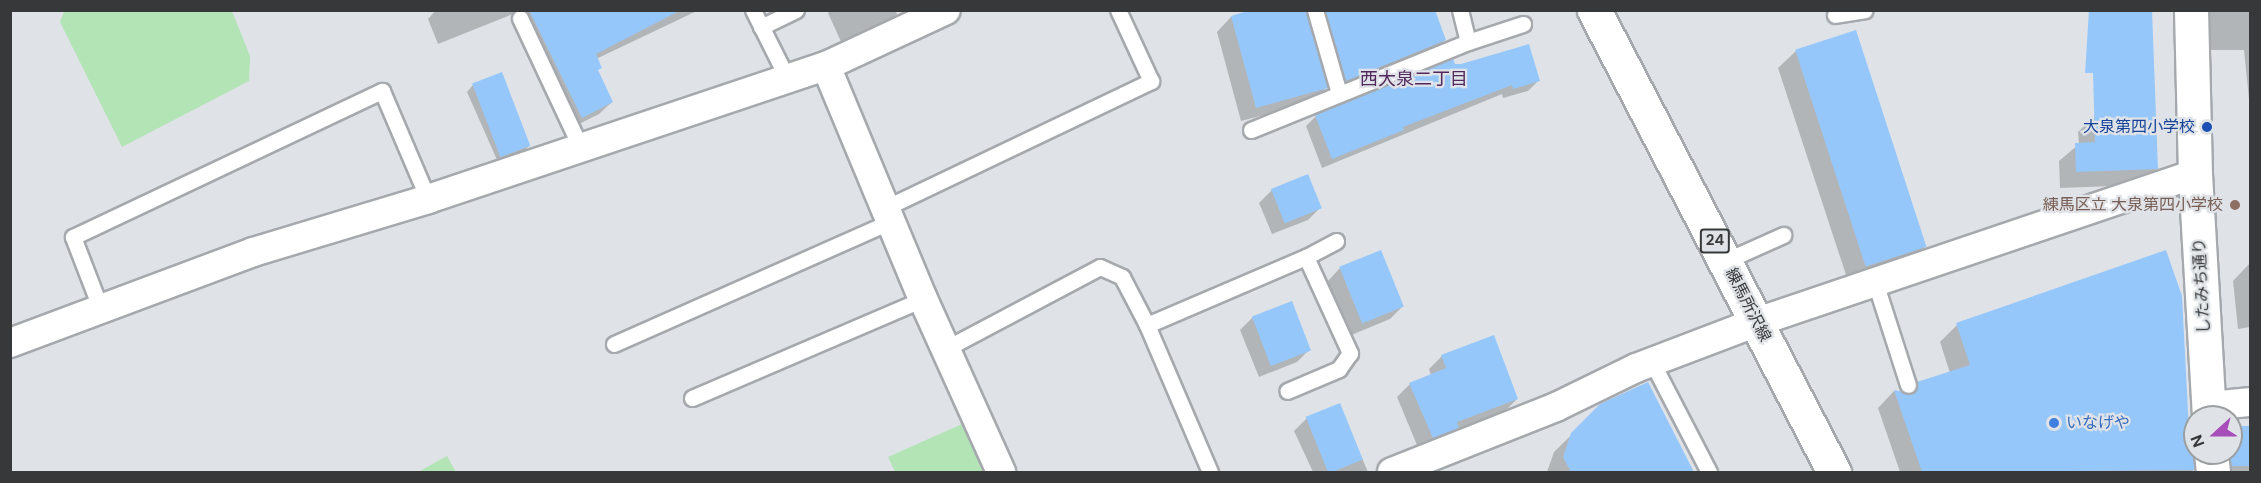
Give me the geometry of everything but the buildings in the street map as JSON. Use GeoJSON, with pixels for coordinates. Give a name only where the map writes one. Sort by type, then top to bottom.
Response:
{"type":"FeatureCollection","features":[{"type":"Feature","properties":{"kind":"main road","name":"練馬所沢線"},"geometry":{"type":"LineString","coordinates":[[1594,10],[1834,472]]}},
{"type":"Feature","properties":{"kind":"main road","name":"したみち通り"},"geometry":{"type":"LineString","coordinates":[[2191,10],[2195,174],[2209,405]]}},
{"type":"Feature","properties":{"kind":"street"},"geometry":{"type":"LineString","coordinates":[[10,342],[253,252],[428,200],[825,66],[946,10]]}},
{"type":"Feature","properties":{"kind":"street"},"geometry":{"type":"LineString","coordinates":[[825,66],[923,299],[1001,472]]}},
{"type":"Feature","properties":{"kind":"street"},"geometry":{"type":"LineString","coordinates":[[1392,472],[1556,407],[1652,362],[1757,322],[2195,174]]}},
{"type":"Feature","properties":{"kind":"lane"},"geometry":{"type":"LineString","coordinates":[[753,10],[787,78]]}},
{"type":"Feature","properties":{"kind":"lane"},"geometry":{"type":"LineString","coordinates":[[761,27],[796,10]]}},
{"type":"Feature","properties":{"kind":"lane"},"geometry":{"type":"LineString","coordinates":[[614,344],[888,215],[1151,81],[1118,10]]}},
{"type":"Feature","properties":{"kind":"lane"},"geometry":{"type":"LineString","coordinates":[[1315,10],[1339,93]]}},
{"type":"Feature","properties":{"kind":"lane"},"geometry":{"type":"LineString","coordinates":[[1460,10],[1468,42]]}},
{"type":"Feature","properties":{"kind":"lane"},"geometry":{"type":"LineString","coordinates":[[1835,15],[1865,10]]}},
{"type":"Feature","properties":{"kind":"lane"},"geometry":{"type":"LineString","coordinates":[[520,18],[581,148]]}},
{"type":"Feature","properties":{"kind":"lane"},"geometry":{"type":"LineString","coordinates":[[1251,130],[1468,42],[1523,24]]}},
{"type":"Feature","properties":{"kind":"lane"},"geometry":{"type":"LineString","coordinates":[[100,307],[73,237],[382,91],[428,200]]}},
{"type":"Feature","properties":{"kind":"lane"},"geometry":{"type":"LineString","coordinates":[[1725,261],[1783,235]]}},
{"type":"Feature","properties":{"kind":"lane"},"geometry":{"type":"LineString","coordinates":[[1147,325],[1305,257],[1336,241]]}},
{"type":"Feature","properties":{"kind":"lane"},"geometry":{"type":"LineString","coordinates":[[1287,391],[1339,369],[1350,353],[1305,257]]}},
{"type":"Feature","properties":{"kind":"lane"},"geometry":{"type":"LineString","coordinates":[[945,349],[1100,267],[1122,277],[1147,325],[1210,472]]}},
{"type":"Feature","properties":{"kind":"lane"},"geometry":{"type":"LineString","coordinates":[[1875,282],[1908,385]]}},
{"type":"Feature","properties":{"kind":"lane"},"geometry":{"type":"LineString","coordinates":[[692,398],[923,299]]}},
{"type":"Feature","properties":{"kind":"lane"},"geometry":{"type":"LineString","coordinates":[[1652,362],[1708,472]]}},
{"type":"Feature","properties":{"kind":"green space"},"geometry":{"type":"Polygon","coordinates":[[[64,11],[232,11],[250,56],[249,81],[122,147],[60,22],[64,11]]]}},
{"type":"Feature","properties":{"kind":"green space"},"geometry":{"type":"Polygon","coordinates":[[[962,424],[983,472],[895,472],[888,457],[962,424]]]}},
{"type":"Feature","properties":{"kind":"green space"},"geometry":{"type":"Polygon","coordinates":[[[447,456],[456,472],[418,472],[447,456]]]}},
{"type":"Feature","properties":{"kind":"place","name":"大泉第四小学校"},"geometry":{"type":"Point","coordinates":[2207,127]}},
{"type":"Feature","properties":{"kind":"place","name":"練馬区立 大泉第四小学校"},"geometry":{"type":"Point","coordinates":[2235,205]}},
{"type":"Feature","properties":{"kind":"place","name":"いなげや"},"geometry":{"type":"Point","coordinates":[2054,423]}},
{"type":"Feature","properties":{"kind":"district","name":"西大泉二丁目"},"geometry":{"type":"Point","coordinates":[1414,79]}}]}
